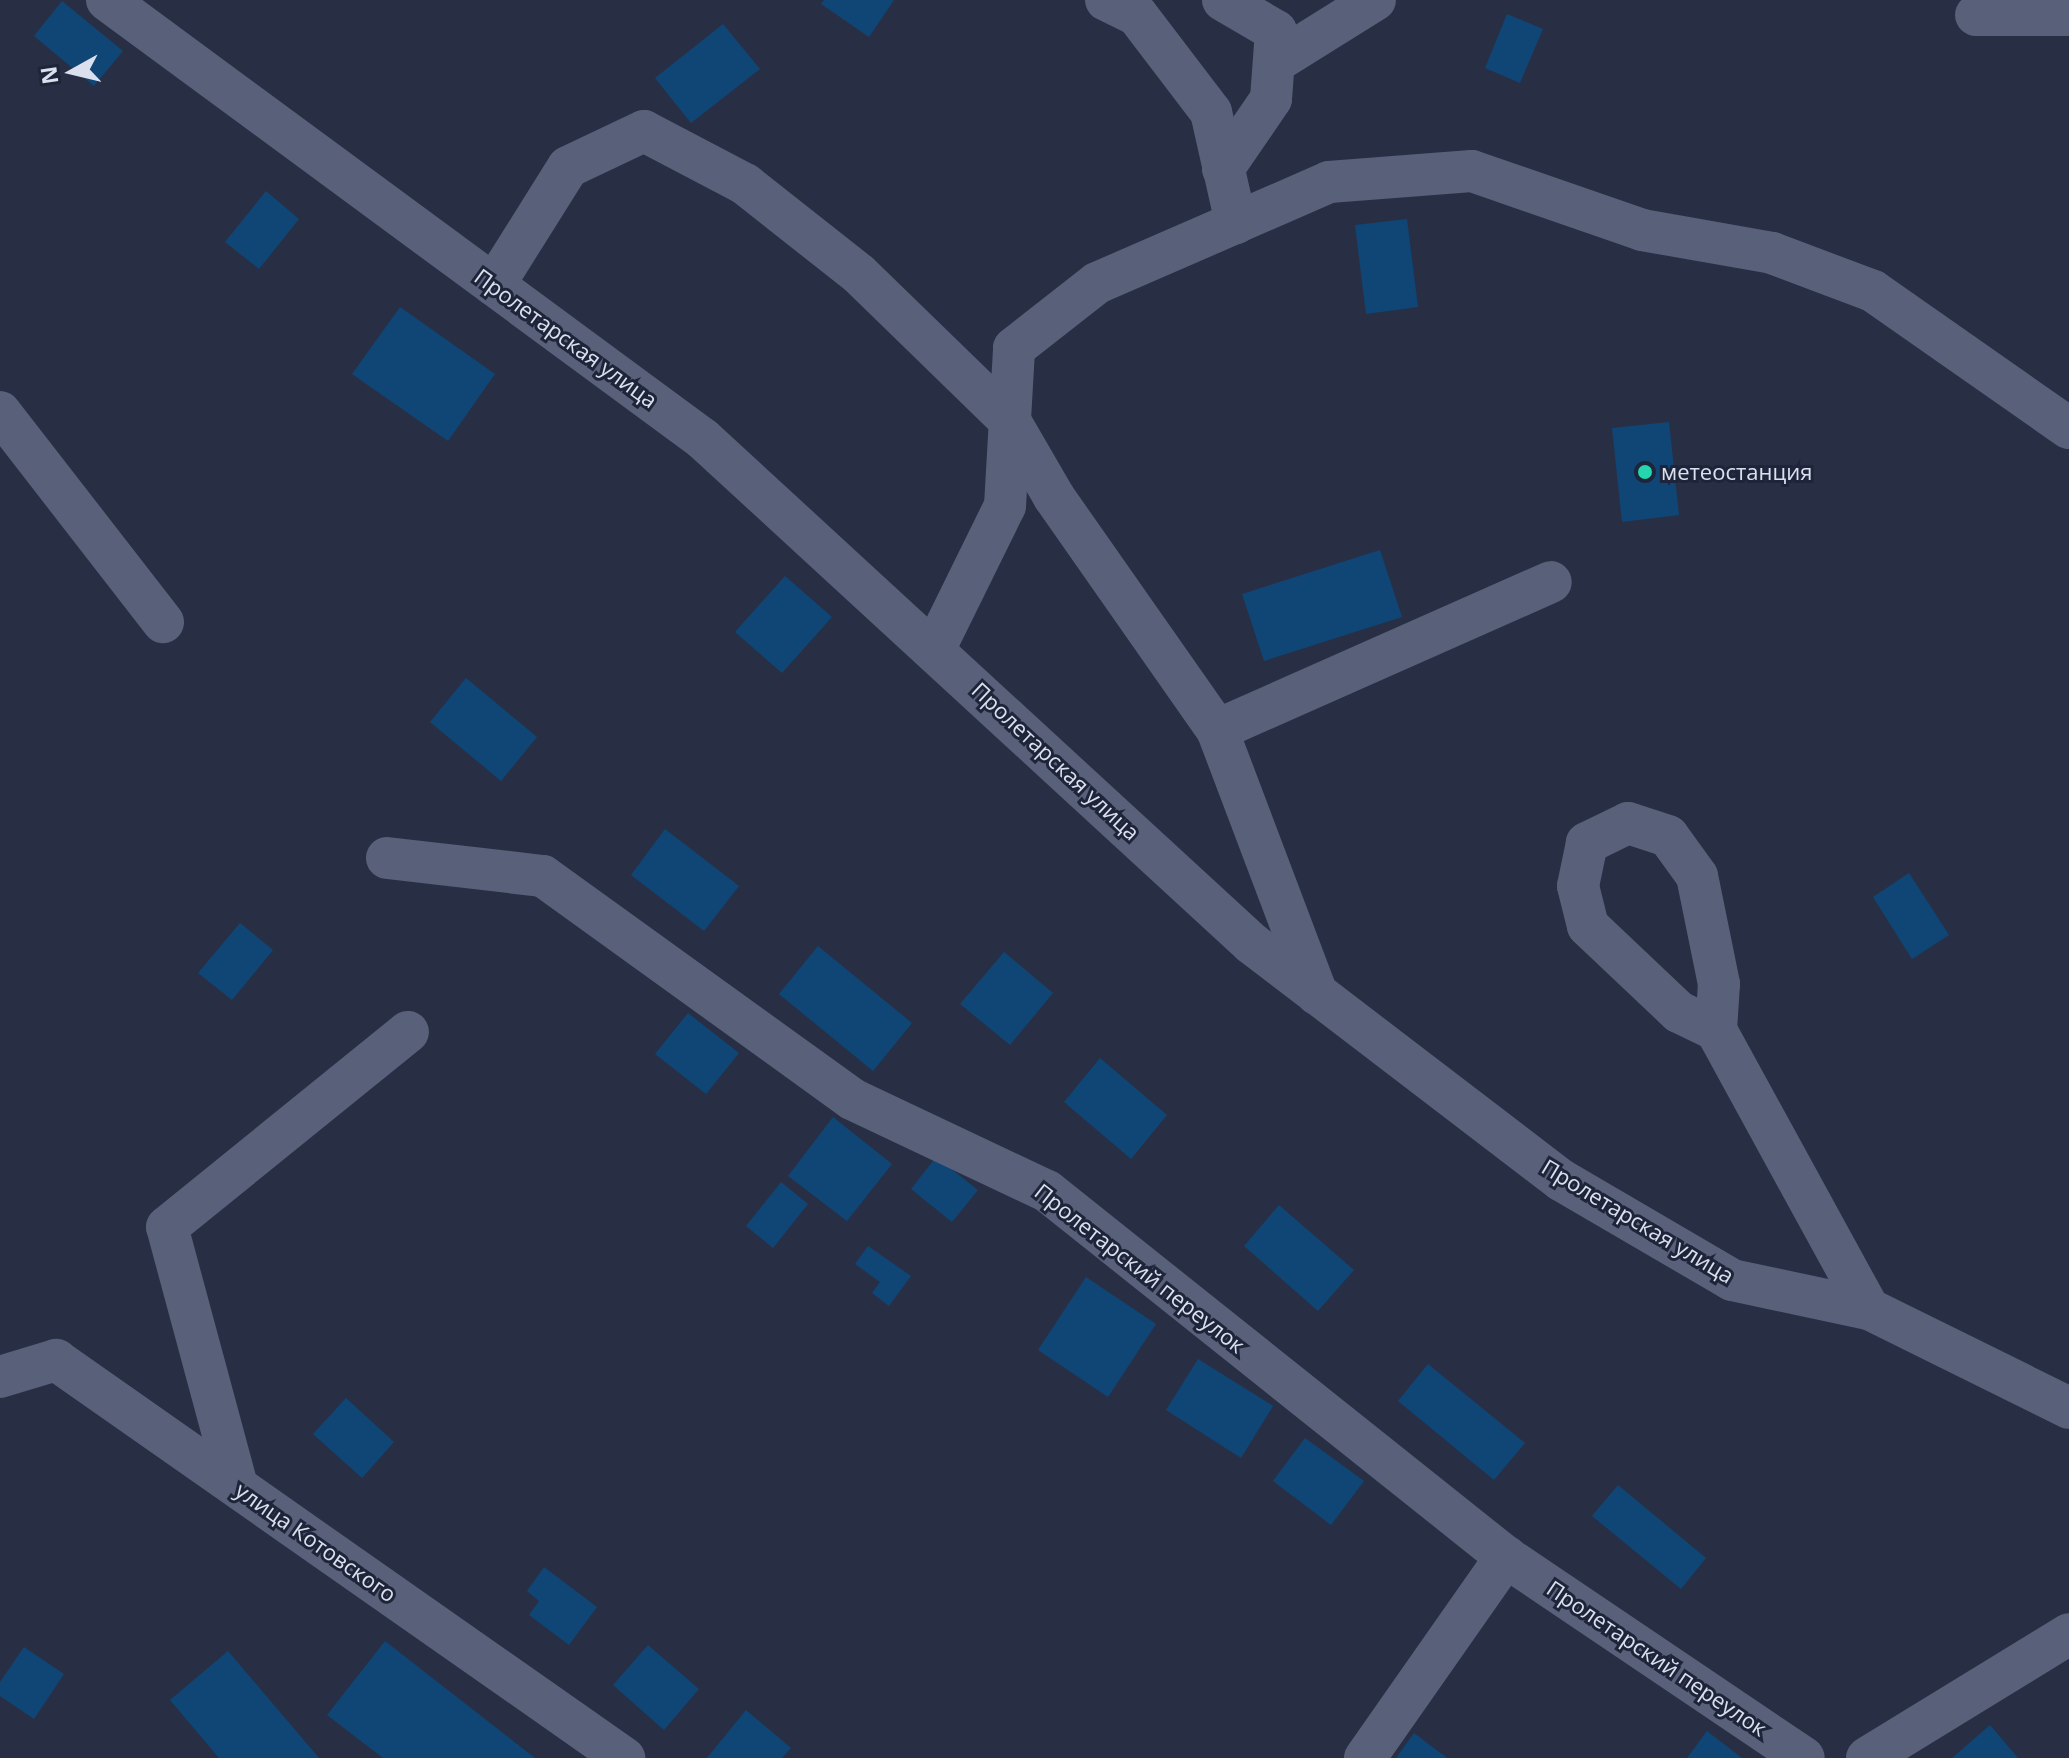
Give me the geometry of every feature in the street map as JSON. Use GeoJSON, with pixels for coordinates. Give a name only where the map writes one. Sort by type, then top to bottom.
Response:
{"type":"FeatureCollection","features":[{"type":"Feature","properties":{"kind":"street","name":"Пролетарская улица"},"geometry":{"type":"LineString","coordinates":[[107,0],[703,439],[935,648],[1251,943],[1561,1180],[1732,1280],[1869,1309],[2069,1408]]}},
{"type":"Feature","properties":{"kind":"street"},"geometry":{"type":"LineString","coordinates":[[1106,0],[1137,15],[1211,112],[1236,223]]}},
{"type":"Feature","properties":{"kind":"street"},"geometry":{"type":"LineString","coordinates":[[1223,0],[1276,31],[1271,99],[1223,169]]}},
{"type":"Feature","properties":{"kind":"street"},"geometry":{"type":"LineString","coordinates":[[1274,63],[1375,0]]}},
{"type":"Feature","properties":{"kind":"street"},"geometry":{"type":"LineString","coordinates":[[1976,15],[2069,15]]}},
{"type":"Feature","properties":{"kind":"street"},"geometry":{"type":"LineString","coordinates":[[494,285],[568,167],[644,131],[745,184],[859,274],[1010,421],[1054,497],[1217,730],[1317,994]]}},
{"type":"Feature","properties":{"kind":"street"},"geometry":{"type":"LineString","coordinates":[[935,648],[1005,506],[1014,348],[1097,283],[1329,182],[1472,171],[1642,230],[1772,253],[1873,291],[2068,424]]}},
{"type":"Feature","properties":{"kind":"street"},"geometry":{"type":"LineString","coordinates":[[0,412],[163,622]]}},
{"type":"Feature","properties":{"kind":"street"},"geometry":{"type":"LineString","coordinates":[[1217,730],[1551,582]]}},
{"type":"Feature","properties":{"kind":"street"},"geometry":{"type":"LineString","coordinates":[[1716,1030],[1679,1012],[1588,926],[1578,886],[1587,843],[1628,823],[1668,836],[1697,876],[1719,984],[1716,1030],[1869,1309]]}},
{"type":"Feature","properties":{"kind":"street","name":"Пролетарский переулок"},"geometry":{"type":"LineString","coordinates":[[387,858],[543,876],[852,1099],[1047,1191],[1506,1557],[1804,1758]]}},
{"type":"Feature","properties":{"kind":"street"},"geometry":{"type":"LineString","coordinates":[[237,1486],[167,1227],[408,1032]]}},
{"type":"Feature","properties":{"kind":"street","name":"улица Котовского"},"geometry":{"type":"LineString","coordinates":[[0,1377],[56,1360],[624,1758]]}},
{"type":"Feature","properties":{"kind":"street"},"geometry":{"type":"LineString","coordinates":[[1365,1758],[1506,1557]]}},
{"type":"Feature","properties":{"kind":"street"},"geometry":{"type":"LineString","coordinates":[[1867,1758],[2069,1634]]}},
{"type":"Feature","properties":{"kind":"building"},"geometry":{"type":"Polygon","coordinates":[[[824,0],[894,0],[869,37],[821,4],[824,0]]]}},
{"type":"Feature","properties":{"kind":"building"},"geometry":{"type":"Polygon","coordinates":[[[62,1],[123,51],[94,86],[34,36],[62,1]]]}},
{"type":"Feature","properties":{"kind":"building"},"geometry":{"type":"Polygon","coordinates":[[[1507,14],[1543,29],[1520,83],[1485,68],[1507,14]]]}},
{"type":"Feature","properties":{"kind":"building"},"geometry":{"type":"Polygon","coordinates":[[[723,24],[760,69],[691,123],[655,78],[723,24]]]}},
{"type":"Feature","properties":{"kind":"building"},"geometry":{"type":"Polygon","coordinates":[[[266,191],[299,219],[259,269],[225,242],[266,191]]]}},
{"type":"Feature","properties":{"kind":"building"},"geometry":{"type":"Polygon","coordinates":[[[1407,219],[1418,307],[1366,314],[1355,225],[1407,219]]]}},
{"type":"Feature","properties":{"kind":"building"},"geometry":{"type":"Polygon","coordinates":[[[400,307],[495,374],[448,441],[352,374],[400,307]]]}},
{"type":"Feature","properties":{"kind":"building","name":"метеостанция"},"geometry":{"type":"Polygon","coordinates":[[[1669,422],[1679,515],[1622,522],[1612,428],[1669,422]]]}},
{"type":"Feature","properties":{"kind":"building"},"geometry":{"type":"Polygon","coordinates":[[[1380,550],[1402,617],[1264,661],[1242,594],[1380,550]]]}},
{"type":"Feature","properties":{"kind":"building"},"geometry":{"type":"Polygon","coordinates":[[[785,576],[832,617],[782,673],[735,632],[785,576]]]}},
{"type":"Feature","properties":{"kind":"building"},"geometry":{"type":"Polygon","coordinates":[[[466,678],[537,737],[501,781],[430,722],[466,678]]]}},
{"type":"Feature","properties":{"kind":"building"},"geometry":{"type":"Polygon","coordinates":[[[665,829],[739,886],[704,931],[631,875],[665,829]]]}},
{"type":"Feature","properties":{"kind":"building"},"geometry":{"type":"Polygon","coordinates":[[[1909,873],[1949,935],[1912,959],[1873,897],[1909,873]]]}},
{"type":"Feature","properties":{"kind":"building"},"geometry":{"type":"Polygon","coordinates":[[[240,923],[273,950],[232,1000],[198,973],[240,923]]]}},
{"type":"Feature","properties":{"kind":"building"},"geometry":{"type":"Polygon","coordinates":[[[818,946],[912,1023],[873,1071],[779,994],[818,946]]]}},
{"type":"Feature","properties":{"kind":"building"},"geometry":{"type":"Polygon","coordinates":[[[1004,952],[1053,993],[1010,1045],[960,1004],[1004,952]]]}},
{"type":"Feature","properties":{"kind":"building"},"geometry":{"type":"Polygon","coordinates":[[[688,1013],[739,1053],[706,1094],[655,1054],[688,1013]]]}},
{"type":"Feature","properties":{"kind":"building"},"geometry":{"type":"Polygon","coordinates":[[[1100,1058],[1167,1115],[1131,1159],[1064,1102],[1100,1058]]]}},
{"type":"Feature","properties":{"kind":"building"},"geometry":{"type":"Polygon","coordinates":[[[833,1117],[892,1164],[847,1221],[788,1176],[833,1117]]]}},
{"type":"Feature","properties":{"kind":"building"},"geometry":{"type":"Polygon","coordinates":[[[936,1157],[978,1190],[952,1222],[911,1189],[936,1157]]]}},
{"type":"Feature","properties":{"kind":"building"},"geometry":{"type":"Polygon","coordinates":[[[781,1182],[808,1204],[773,1248],[746,1226],[781,1182]]]}},
{"type":"Feature","properties":{"kind":"building"},"geometry":{"type":"Polygon","coordinates":[[[1279,1205],[1354,1270],[1318,1311],[1244,1246],[1279,1205]]]}},
{"type":"Feature","properties":{"kind":"building"},"geometry":{"type":"Polygon","coordinates":[[[868,1246],[911,1276],[889,1306],[872,1293],[880,1282],[855,1264],[868,1246]]]}},
{"type":"Feature","properties":{"kind":"building"},"geometry":{"type":"Polygon","coordinates":[[[1086,1277],[1156,1324],[1108,1397],[1038,1350],[1086,1277]]]}},
{"type":"Feature","properties":{"kind":"building"},"geometry":{"type":"Polygon","coordinates":[[[1198,1359],[1273,1406],[1241,1458],[1166,1410],[1198,1359]]]}},
{"type":"Feature","properties":{"kind":"building"},"geometry":{"type":"Polygon","coordinates":[[[1428,1364],[1525,1443],[1494,1480],[1398,1401],[1428,1364]]]}},
{"type":"Feature","properties":{"kind":"building"},"geometry":{"type":"Polygon","coordinates":[[[346,1398],[394,1442],[362,1478],[313,1434],[346,1398]]]}},
{"type":"Feature","properties":{"kind":"building"},"geometry":{"type":"Polygon","coordinates":[[[1305,1438],[1364,1481],[1331,1525],[1273,1481],[1305,1438]]]}},
{"type":"Feature","properties":{"kind":"building"},"geometry":{"type":"Polygon","coordinates":[[[1618,1485],[1706,1558],[1681,1589],[1592,1516],[1618,1485]]]}},
{"type":"Feature","properties":{"kind":"building"},"geometry":{"type":"Polygon","coordinates":[[[544,1567],[597,1607],[569,1645],[529,1615],[539,1601],[527,1591],[544,1567]]]}},
{"type":"Feature","properties":{"kind":"building"},"geometry":{"type":"Polygon","coordinates":[[[385,1641],[535,1758],[383,1758],[327,1715],[385,1641]]]}},
{"type":"Feature","properties":{"kind":"building"},"geometry":{"type":"Polygon","coordinates":[[[648,1645],[699,1689],[664,1730],[613,1685],[648,1645]]]}},
{"type":"Feature","properties":{"kind":"building"},"geometry":{"type":"Polygon","coordinates":[[[24,1647],[64,1674],[34,1719],[0,1696],[0,1682],[24,1647]]]}},
{"type":"Feature","properties":{"kind":"building"},"geometry":{"type":"Polygon","coordinates":[[[228,1651],[319,1758],[219,1758],[170,1700],[228,1651]]]}},
{"type":"Feature","properties":{"kind":"building"},"geometry":{"type":"Polygon","coordinates":[[[746,1710],[791,1748],[782,1758],[707,1758],[746,1710]]]}},
{"type":"Feature","properties":{"kind":"building"},"geometry":{"type":"Polygon","coordinates":[[[1990,1725],[2018,1758],[1952,1758],[1990,1725]]]}},
{"type":"Feature","properties":{"kind":"building"},"geometry":{"type":"Polygon","coordinates":[[[1707,1731],[1742,1758],[1687,1758],[1707,1731]]]}},
{"type":"Feature","properties":{"kind":"building"},"geometry":{"type":"Polygon","coordinates":[[[1414,1733],[1447,1758],[1396,1758],[1414,1733]]]}},
{"type":"Feature","properties":{"kind":"place","name":"метеостанция"},"geometry":{"type":"Point","coordinates":[1645,472]}}]}
